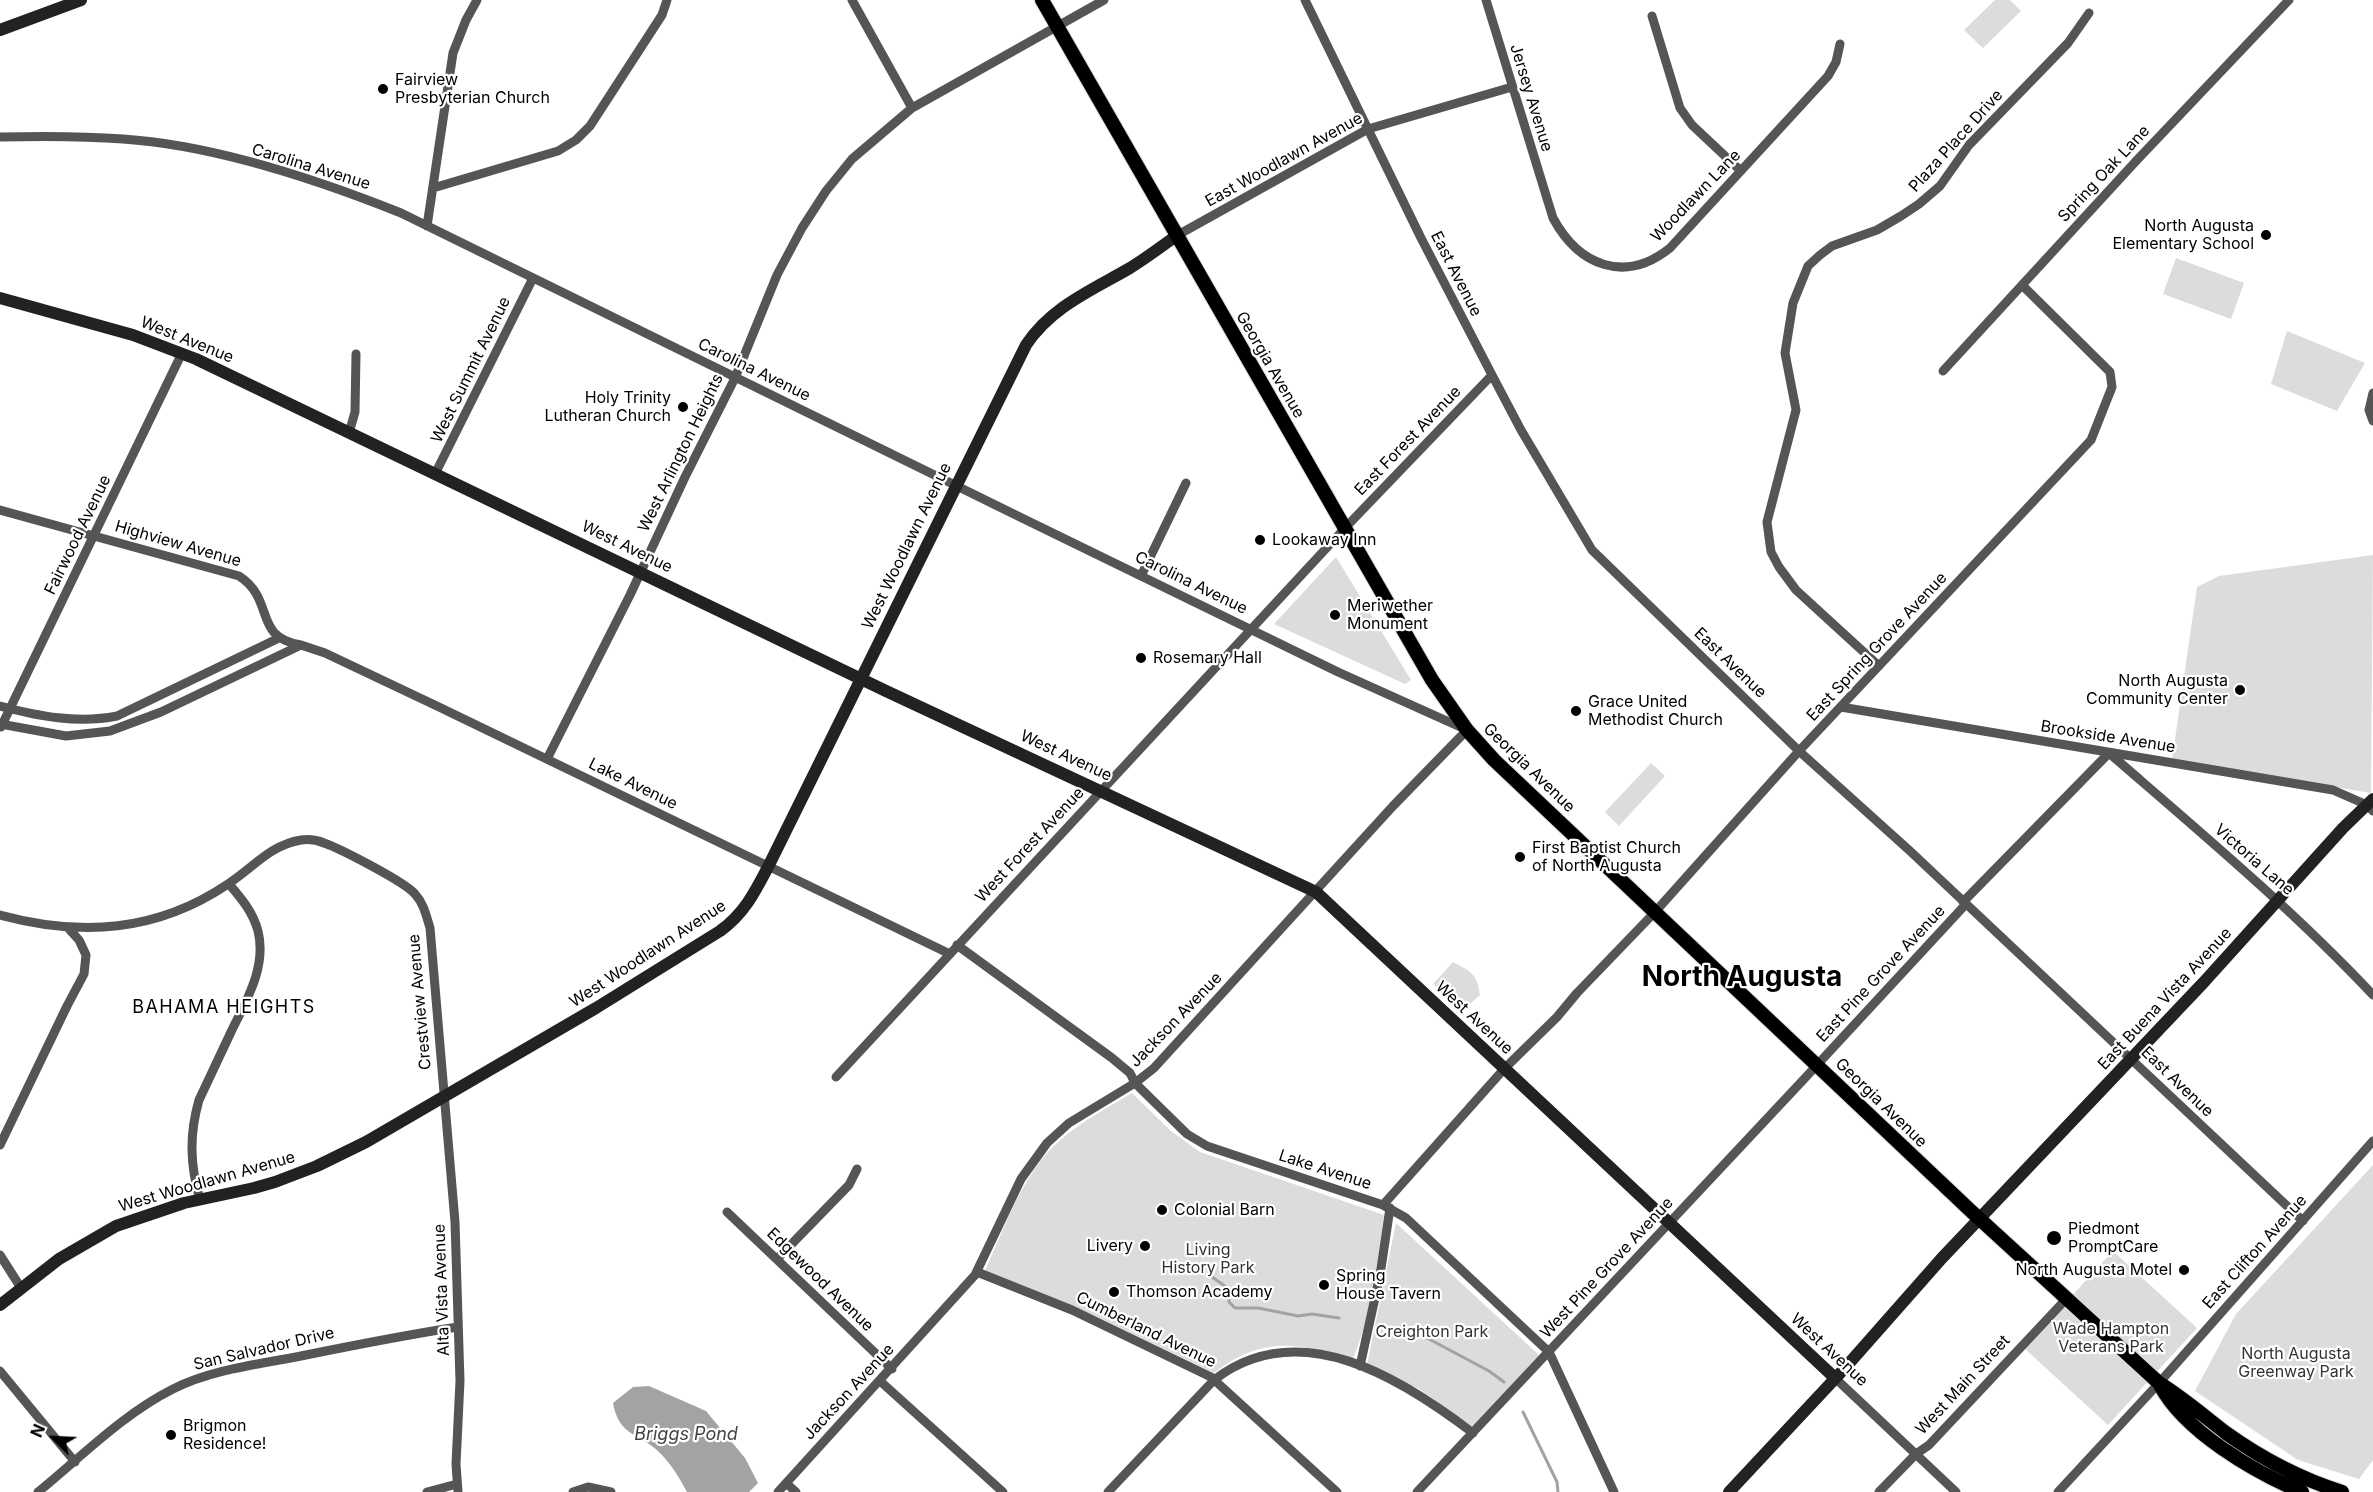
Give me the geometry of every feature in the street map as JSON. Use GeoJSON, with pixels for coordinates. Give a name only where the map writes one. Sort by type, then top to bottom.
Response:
{"type":"FeatureCollection","features":[{"type":"Feature","properties":{"kind":"main road","name":"Georgia Avenue"},"geometry":{"type":"LineString","coordinates":[[1042,0],[1432,680],[1467,730],[1489,755],[1979,1219],[2159,1383],[2186,1400],[2249,1449],[2303,1477],[2342,1492]]}},
{"type":"Feature","properties":{"kind":"main road","name":"Georgia Avenue"},"geometry":{"type":"LineString","coordinates":[[2159,1383],[2171,1404],[2197,1428],[2242,1460],[2302,1492]]}},
{"type":"Feature","properties":{"kind":"street"},"geometry":{"type":"LineString","coordinates":[[0,30],[81,0]]}},
{"type":"Feature","properties":{"kind":"street"},"geometry":{"type":"LineString","coordinates":[[427,226],[442,114],[453,53],[477,0]]}},
{"type":"Feature","properties":{"kind":"street"},"geometry":{"type":"LineString","coordinates":[[433,189],[558,151],[576,141],[590,126],[662,15],[667,0]]}},
{"type":"Feature","properties":{"kind":"street"},"geometry":{"type":"LineString","coordinates":[[852,0],[912,108]]}},
{"type":"Feature","properties":{"kind":"street","name":"West Arlington Heights"},"geometry":{"type":"LineString","coordinates":[[547,759],[735,378],[777,275],[802,228],[826,191],[852,159],[912,108],[1104,0]]}},
{"type":"Feature","properties":{"kind":"street","name":"East Avenue"},"geometry":{"type":"LineString","coordinates":[[1305,0],[1420,238],[1521,430],[1592,550],[1799,751],[1965,903],[2303,1221]]}},
{"type":"Feature","properties":{"kind":"street","name":"Jersey Avenue"},"geometry":{"type":"LineString","coordinates":[[1486,0],[1549,204]]}},
{"type":"Feature","properties":{"kind":"street","name":"Spring Oak Lane"},"geometry":{"type":"LineString","coordinates":[[1943,371],[2137,160],[2289,0]]}},
{"type":"Feature","properties":{"kind":"street","name":"Plaza Place Drive"},"geometry":{"type":"LineString","coordinates":[[1879,666],[1796,590],[1771,552],[1767,522],[1796,410],[1785,353],[1793,303],[1808,266],[1820,255],[1832,246],[1877,230],[1919,204],[1940,186],[1969,145],[2068,43],[2089,13]]}},
{"type":"Feature","properties":{"kind":"street"},"geometry":{"type":"LineString","coordinates":[[1652,16],[1680,108],[1692,125],[1741,171]]}},
{"type":"Feature","properties":{"kind":"street","name":"Woodlawn Lane"},"geometry":{"type":"LineString","coordinates":[[1549,204],[1563,235],[1577,250],[1605,264],[1632,266],[1653,259],[1671,248],[1833,69],[1840,44]]}},
{"type":"Feature","properties":{"kind":"street","name":"East Woodlawn Avenue"},"geometry":{"type":"LineString","coordinates":[[1176,236],[1368,129],[1512,87]]}},
{"type":"Feature","properties":{"kind":"street","name":"Carolina Avenue"},"geometry":{"type":"LineString","coordinates":[[0,137],[125,139],[198,151],[262,166],[345,190],[401,213],[1141,576],[1394,698],[1467,730]]}},
{"type":"Feature","properties":{"kind":"street","name":"West Woodlawn Avenue"},"geometry":{"type":"LineString","coordinates":[[0,1305],[59,1259],[96,1236],[136,1218],[254,1188],[317,1166],[366,1142],[596,1008],[720,931],[746,908],[1015,366],[1041,325],[1062,307],[1133,266],[1176,236]]}},
{"type":"Feature","properties":{"kind":"street","name":"West Summit Avenue"},"geometry":{"type":"LineString","coordinates":[[435,474],[533,278]]}},
{"type":"Feature","properties":{"kind":"street","name":"East Spring Grove Avenue"},"geometry":{"type":"LineString","coordinates":[[1387,1206],[1504,1070],[1655,912],[1799,751],[2091,440],[2113,383],[2107,367],[2022,285]]}},
{"type":"Feature","properties":{"kind":"street","name":"West Avenue"},"geometry":{"type":"LineString","coordinates":[[0,298],[133,335],[182,353],[860,678],[1316,892],[1956,1492]]}},
{"type":"Feature","properties":{"kind":"street","name":"Fairwood Avenue"},"geometry":{"type":"LineString","coordinates":[[1,726],[182,353]]}},
{"type":"Feature","properties":{"kind":"street"},"geometry":{"type":"LineString","coordinates":[[349,433],[355,412],[356,354]]}},
{"type":"Feature","properties":{"kind":"street","name":"East Forest Avenue"},"geometry":{"type":"LineString","coordinates":[[1345,528],[1492,375]]}},
{"type":"Feature","properties":{"kind":"street"},"geometry":{"type":"LineString","coordinates":[[2373,393],[2369,410],[2373,421]]}},
{"type":"Feature","properties":{"kind":"street"},"geometry":{"type":"LineString","coordinates":[[1141,576],[1186,483]]}},
{"type":"Feature","properties":{"kind":"street","name":"Highview Avenue"},"geometry":{"type":"LineString","coordinates":[[0,510],[239,576],[258,594],[268,625],[279,638]]}},
{"type":"Feature","properties":{"kind":"street","name":"West Forest Avenue"},"geometry":{"type":"LineString","coordinates":[[836,1077],[1345,528]]}},
{"type":"Feature","properties":{"kind":"street"},"geometry":{"type":"LineString","coordinates":[[0,706],[61,719],[95,719],[117,716],[279,638]]}},
{"type":"Feature","properties":{"kind":"street","name":"Lake Avenue"},"geometry":{"type":"LineString","coordinates":[[279,638],[286,643],[301,645],[335,658],[950,954]]}},
{"type":"Feature","properties":{"kind":"street"},"geometry":{"type":"LineString","coordinates":[[1,726],[66,736],[110,731],[161,712],[301,645]]}},
{"type":"Feature","properties":{"kind":"street","name":"Brookside Avenue"},"geometry":{"type":"LineString","coordinates":[[1841,707],[2332,790],[2371,805]]}},
{"type":"Feature","properties":{"kind":"street","name":"Jackson Avenue"},"geometry":{"type":"LineString","coordinates":[[778,1492],[892,1369],[977,1272],[1021,1179],[1037,1154],[1069,1123],[1135,1083],[1154,1068],[1401,798],[1467,730]]}},
{"type":"Feature","properties":{"kind":"street","name":"Victoria Lane"},"geometry":{"type":"LineString","coordinates":[[2109,753],[2278,900],[2347,966],[2373,995]]}},
{"type":"Feature","properties":{"kind":"street","name":"East Pine Grove Avenue"},"geometry":{"type":"LineString","coordinates":[[1818,1065],[1965,903],[2109,753]]}},
{"type":"Feature","properties":{"kind":"street","name":"East Buena Vista Avenue"},"geometry":{"type":"LineString","coordinates":[[1729,1492],[1979,1219],[2132,1059],[2343,828],[2371,805]]}},
{"type":"Feature","properties":{"kind":"street","name":"Crestview Avenue"},"geometry":{"type":"LineString","coordinates":[[0,915],[43,926],[68,928],[107,927],[151,920],[191,906],[229,884],[274,849],[308,840],[329,845],[411,890],[425,910],[429,928],[443,1096]]}},
{"type":"Feature","properties":{"kind":"street"},"geometry":{"type":"LineString","coordinates":[[200,1200],[191,1156],[195,1114],[199,1100],[250,994],[260,953],[255,921],[244,902],[229,884]]}},
{"type":"Feature","properties":{"kind":"street"},"geometry":{"type":"LineString","coordinates":[[0,1145],[84,974],[86,955],[79,940],[68,928]]}},
{"type":"Feature","properties":{"kind":"street","name":"Lake Avenue"},"geometry":{"type":"LineString","coordinates":[[957,945],[1112,1058],[1130,1073],[1135,1083],[1187,1134],[1202,1144],[1387,1206],[1406,1218],[1549,1352],[1614,1492]]}},
{"type":"Feature","properties":{"kind":"street","name":"West Pine Grove Avenue"},"geometry":{"type":"LineString","coordinates":[[1417,1492],[1818,1065]]}},
{"type":"Feature","properties":{"kind":"street","name":"Alta Vista Avenue"},"geometry":{"type":"LineString","coordinates":[[443,1096],[455,1222],[459,1327],[457,1488]]}},
{"type":"Feature","properties":{"kind":"street","name":"East Clifton Avenue"},"geometry":{"type":"LineString","coordinates":[[2058,1492],[2159,1383],[2373,1140]]}},
{"type":"Feature","properties":{"kind":"street"},"geometry":{"type":"LineString","coordinates":[[777,1259],[849,1185],[857,1169]]}},
{"type":"Feature","properties":{"kind":"street"},"geometry":{"type":"LineString","coordinates":[[1360,1366],[1377,1292],[1387,1206]]}},
{"type":"Feature","properties":{"kind":"street","name":"Edgewood Avenue"},"geometry":{"type":"LineString","coordinates":[[727,1212],[892,1369]]}},
{"type":"Feature","properties":{"kind":"street"},"geometry":{"type":"LineString","coordinates":[[0,1255],[21,1288]]}},
{"type":"Feature","properties":{"kind":"street","name":"Cumberland Avenue"},"geometry":{"type":"LineString","coordinates":[[977,1272],[1072,1310],[1214,1380],[1337,1492]]}},
{"type":"Feature","properties":{"kind":"street","name":"West Main Street"},"geometry":{"type":"LineString","coordinates":[[1880,1492],[1916,1454],[1929,1445],[2068,1298]]}},
{"type":"Feature","properties":{"kind":"street","name":"San Salvador Drive"},"geometry":{"type":"LineString","coordinates":[[39,1492],[139,1410],[171,1390],[203,1376],[359,1343],[459,1327]]}},
{"type":"Feature","properties":{"kind":"street"},"geometry":{"type":"LineString","coordinates":[[1108,1492],[1214,1380],[1247,1360],[1284,1351],[1321,1354],[1360,1366],[1414,1392],[1473,1432]]}},
{"type":"Feature","properties":{"kind":"street"},"geometry":{"type":"LineString","coordinates":[[0,1371],[75,1462]]}},
{"type":"Feature","properties":{"kind":"street"},"geometry":{"type":"LineString","coordinates":[[880,1381],[1003,1492]]}},
{"type":"Feature","properties":{"kind":"street"},"geometry":{"type":"LineString","coordinates":[[786,1483],[796,1492]]}},
{"type":"Feature","properties":{"kind":"street"},"geometry":{"type":"LineString","coordinates":[[573,1492],[588,1487],[611,1492]]}},
{"type":"Feature","properties":{"kind":"street"},"geometry":{"type":"LineString","coordinates":[[427,1492],[457,1488]]}},
{"type":"Feature","properties":{"kind":"green space"},"geometry":{"type":"Polygon","coordinates":[[[1995,0],[2010,0],[2021,11],[1983,48],[1964,30],[1995,0]]]}},
{"type":"Feature","properties":{"kind":"green space"},"geometry":{"type":"Polygon","coordinates":[[[2176,258],[2244,283],[2231,319],[2163,294],[2176,258]]]}},
{"type":"Feature","properties":{"kind":"green space"},"geometry":{"type":"Polygon","coordinates":[[[2287,331],[2365,363],[2337,411],[2271,384],[2287,331]]]}},
{"type":"Feature","properties":{"kind":"green space"},"geometry":{"type":"Polygon","coordinates":[[[2373,555],[2371,793],[2172,760],[2197,587],[2219,576],[2373,555]]]}},
{"type":"Feature","properties":{"kind":"green space"},"geometry":{"type":"Polygon","coordinates":[[[1336,557],[1411,680],[1405,684],[1274,624],[1336,557]]]}},
{"type":"Feature","properties":{"kind":"green space"},"geometry":{"type":"Polygon","coordinates":[[[1651,763],[1665,776],[1619,826],[1605,812],[1651,763]]]}},
{"type":"Feature","properties":{"kind":"green space"},"geometry":{"type":"Polygon","coordinates":[[[1453,962],[1472,974],[1479,988],[1480,995],[1462,1011],[1433,984],[1453,962]]]}},
{"type":"Feature","properties":{"kind":"green space","name":"Living History Park"},"geometry":{"type":"Polygon","coordinates":[[[1132,1093],[1171,1131],[1200,1152],[1384,1215],[1369,1306],[1353,1359],[1315,1349],[1281,1346],[1249,1353],[1214,1373],[1100,1318],[985,1271],[1017,1198],[1033,1171],[1051,1148],[1096,1114],[1132,1093]]]}},
{"type":"Feature","properties":{"kind":"green space","name":"North Augusta Greenway Park"},"geometry":{"type":"Polygon","coordinates":[[[2373,1165],[2373,1460],[2359,1479],[2298,1460],[2195,1391],[2236,1314],[2373,1165]]]}},
{"type":"Feature","properties":{"kind":"green space","name":"Creighton Park"},"geometry":{"type":"Polygon","coordinates":[[[1396,1223],[1539,1355],[1473,1427],[1421,1390],[1367,1365],[1396,1223]]]}},
{"type":"Feature","properties":{"kind":"green space","name":"Wade Hampton Veterans Park"},"geometry":{"type":"Polygon","coordinates":[[[2113,1251],[2197,1328],[2108,1425],[2024,1348],[2113,1251]]]}},
{"type":"Feature","properties":{"kind":"water","name":"Briggs Pond"},"geometry":{"type":"Polygon","coordinates":[[[649,1386],[706,1411],[745,1458],[758,1483],[749,1492],[687,1492],[664,1457],[625,1428],[616,1414],[613,1403],[633,1387],[649,1386]]]}},
{"type":"Feature","properties":{"kind":"waterway"},"geometry":{"type":"LineString","coordinates":[[1212,1277],[1229,1289],[1229,1302],[1235,1308],[1258,1308],[1298,1316],[1312,1314],[1339,1318]]}},
{"type":"Feature","properties":{"kind":"waterway"},"geometry":{"type":"LineString","coordinates":[[1385,1329],[1427,1338],[1489,1371],[1504,1382]]}},
{"type":"Feature","properties":{"kind":"waterway"},"geometry":{"type":"LineString","coordinates":[[1523,1412],[1557,1482],[1558,1492]]}},
{"type":"Feature","properties":{"kind":"place","name":"Fairview Presbyterian Church"},"geometry":{"type":"Point","coordinates":[383,89]}},
{"type":"Feature","properties":{"kind":"place","name":"North Augusta Elementary School"},"geometry":{"type":"Point","coordinates":[2266,235]}},
{"type":"Feature","properties":{"kind":"place","name":"Holy Trinity Lutheran Church"},"geometry":{"type":"Point","coordinates":[683,407]}},
{"type":"Feature","properties":{"kind":"place","name":"Lookaway Inn"},"geometry":{"type":"Point","coordinates":[1260,540]}},
{"type":"Feature","properties":{"kind":"place","name":"Meriwether Monument"},"geometry":{"type":"Point","coordinates":[1335,615]}},
{"type":"Feature","properties":{"kind":"place","name":"Rosemary Hall"},"geometry":{"type":"Point","coordinates":[1141,658]}},
{"type":"Feature","properties":{"kind":"place","name":"North Augusta Community Center"},"geometry":{"type":"Point","coordinates":[2240,690]}},
{"type":"Feature","properties":{"kind":"place","name":"Grace United Methodist Church"},"geometry":{"type":"Point","coordinates":[1576,711]}},
{"type":"Feature","properties":{"kind":"place","name":"First Baptist Church of North Augusta"},"geometry":{"type":"Point","coordinates":[1520,857]}},
{"type":"Feature","properties":{"kind":"place","name":"Colonial Barn"},"geometry":{"type":"Point","coordinates":[1162,1210]}},
{"type":"Feature","properties":{"kind":"place","name":"Piedmont PromptCare"},"geometry":{"type":"Point","coordinates":[2054,1238]}},
{"type":"Feature","properties":{"kind":"place","name":"Livery"},"geometry":{"type":"Point","coordinates":[1145,1246]}},
{"type":"Feature","properties":{"kind":"place","name":"North Augusta Motel"},"geometry":{"type":"Point","coordinates":[2184,1270]}},
{"type":"Feature","properties":{"kind":"place","name":"Spring House Tavern"},"geometry":{"type":"Point","coordinates":[1324,1285]}},
{"type":"Feature","properties":{"kind":"place","name":"Thomson Academy"},"geometry":{"type":"Point","coordinates":[1114,1292]}},
{"type":"Feature","properties":{"kind":"place","name":"Brigmon Residence!"},"geometry":{"type":"Point","coordinates":[171,1435]}},
{"type":"Feature","properties":{"kind":"district","name":"North Augusta"},"geometry":{"type":"Point","coordinates":[1742,978]}},
{"type":"Feature","properties":{"kind":"district","name":"BAHAMA HEIGHTS"},"geometry":{"type":"Point","coordinates":[224,1008]}}]}
